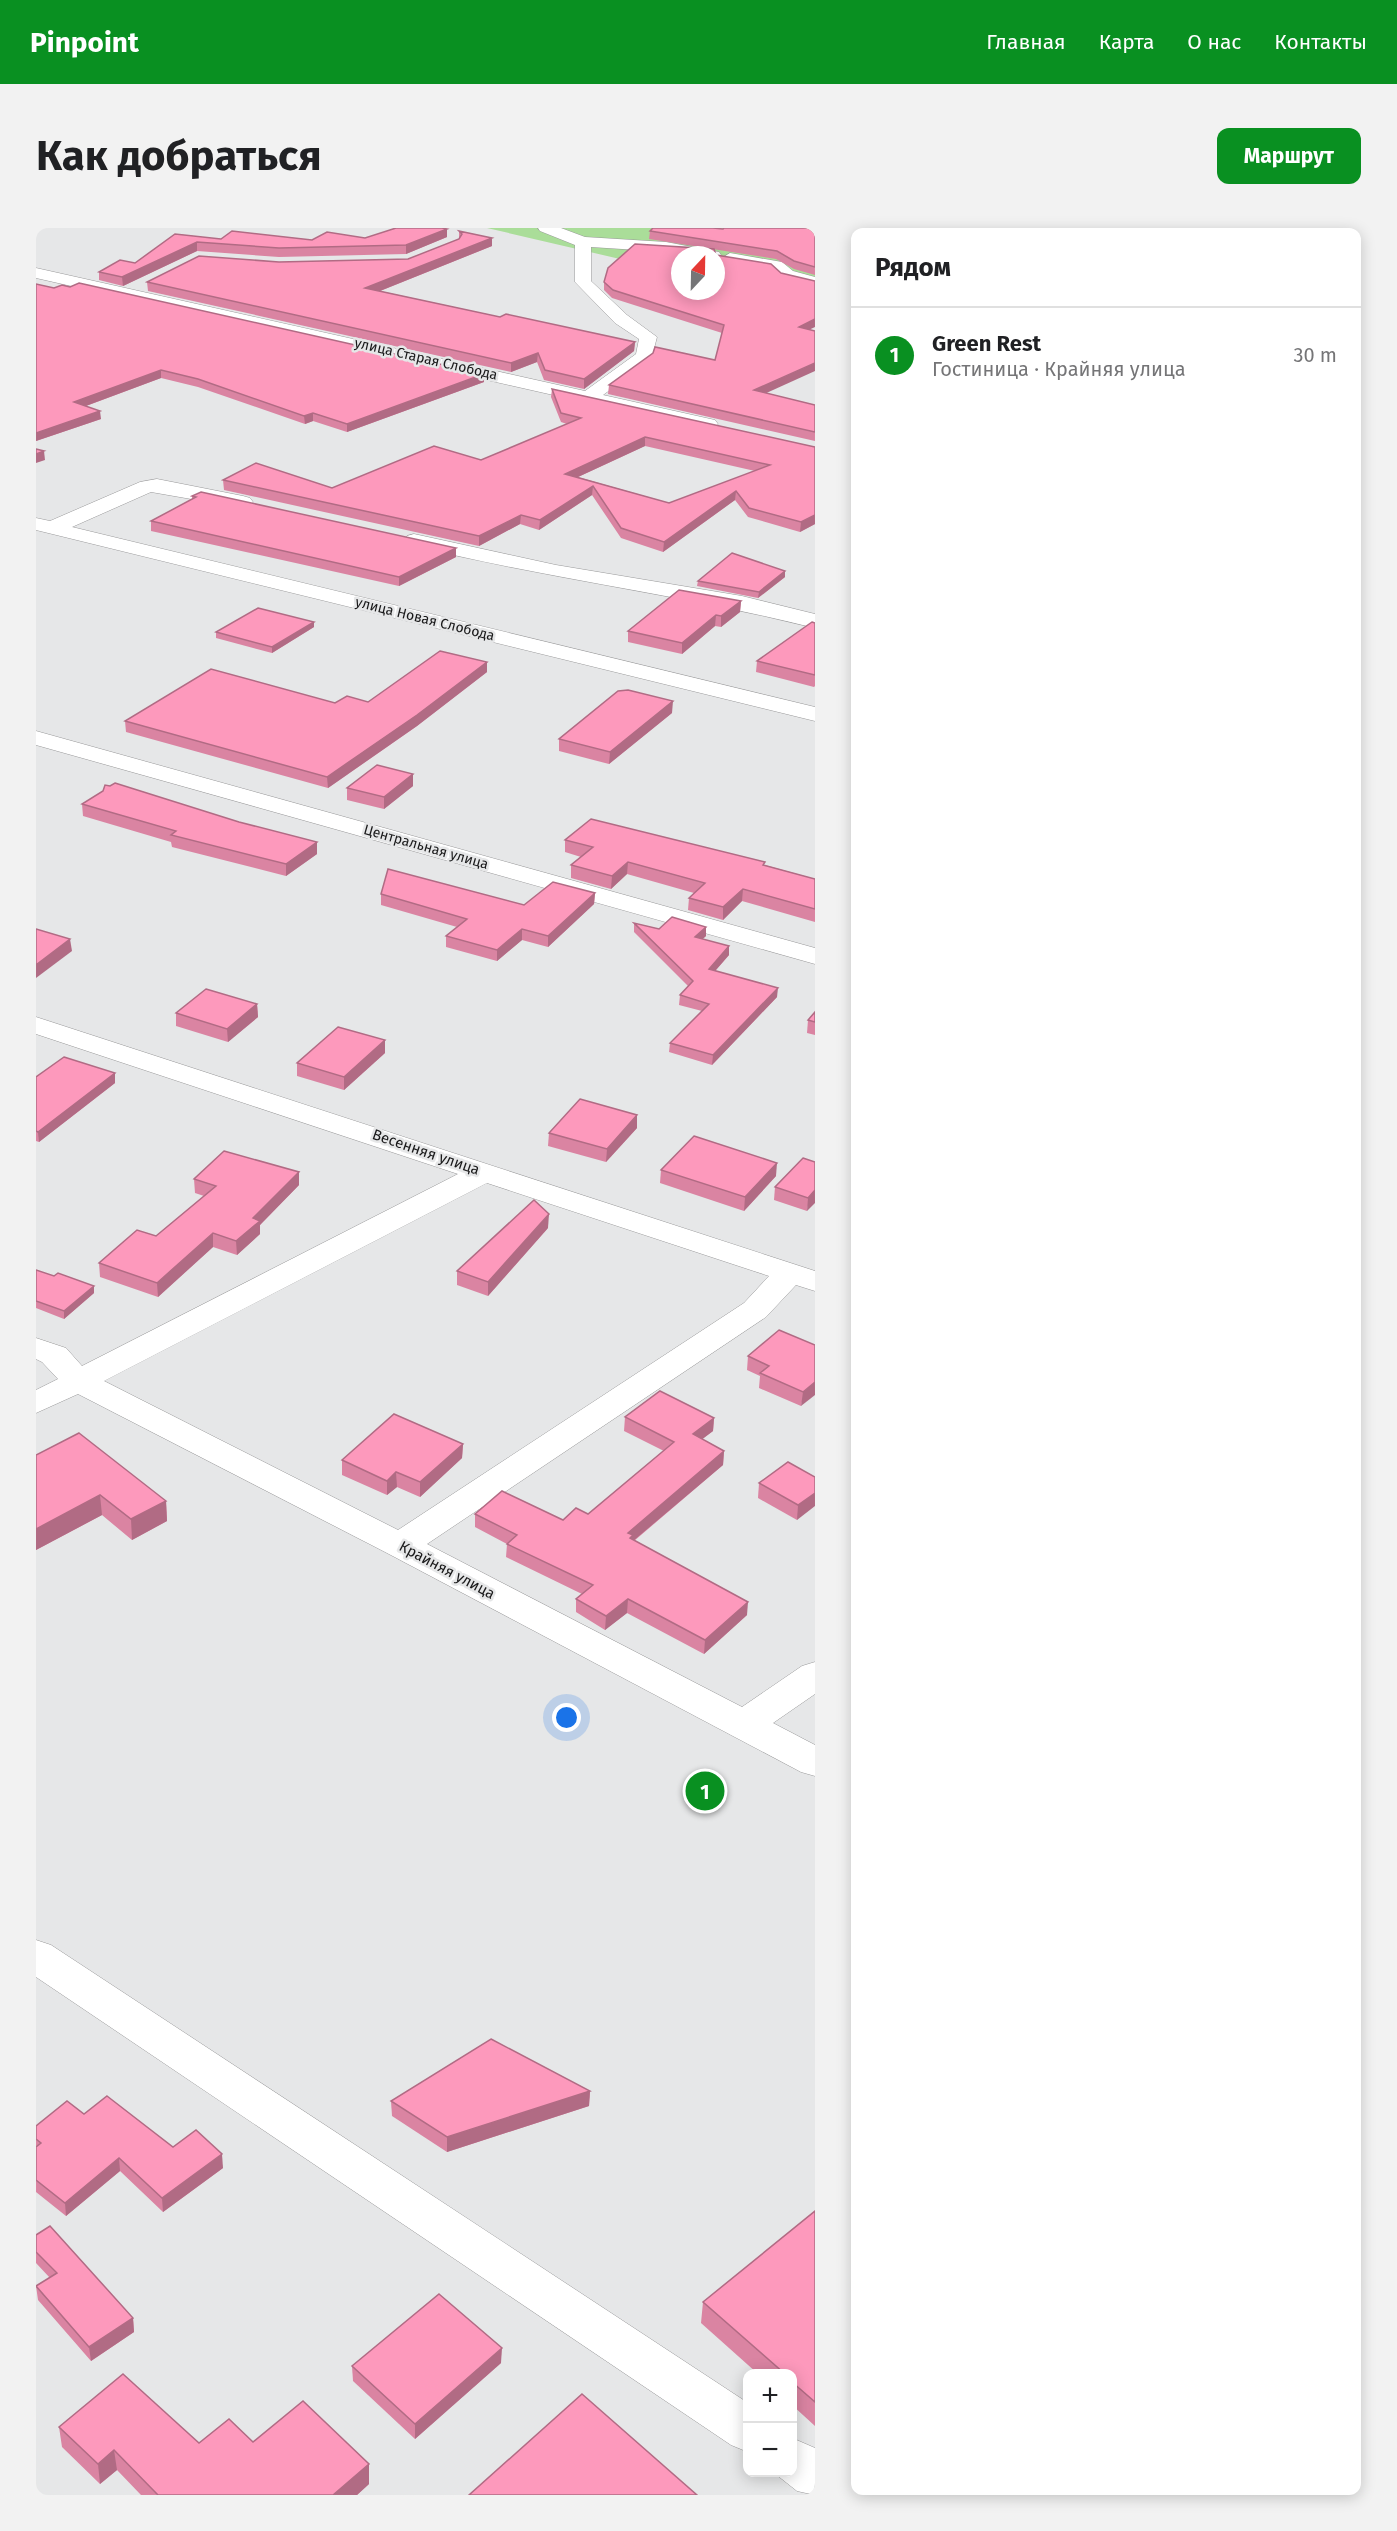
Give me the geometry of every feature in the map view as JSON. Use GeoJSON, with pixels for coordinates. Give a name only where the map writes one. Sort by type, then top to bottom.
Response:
{"type":"FeatureCollection","features":[{"type":"Feature","properties":{"kind":"street"},"geometry":{"type":"LineString","coordinates":[[546,228],[583,242],[611,241],[671,248]]}},
{"type":"Feature","properties":{"kind":"street"},"geometry":{"type":"LineString","coordinates":[[583,242],[583,282],[621,319],[648,337],[645,356],[590,396]]}},
{"type":"Feature","properties":{"kind":"street"},"geometry":{"type":"LineString","coordinates":[[725,257],[776,266],[787,275],[815,282]]}},
{"type":"Feature","properties":{"kind":"street","name":"улица Старая Слобода"},"geometry":{"type":"LineString","coordinates":[[36,273],[725,428]]}},
{"type":"Feature","properties":{"kind":"street"},"geometry":{"type":"LineString","coordinates":[[36,288],[69,281]]}},
{"type":"Feature","properties":{"kind":"street"},"geometry":{"type":"LineString","coordinates":[[125,293],[146,283]]}},
{"type":"Feature","properties":{"kind":"street"},"geometry":{"type":"LineString","coordinates":[[44,526],[147,486],[157,485],[260,506]]}},
{"type":"Feature","properties":{"kind":"street","name":"улица Новая Слобода"},"geometry":{"type":"LineString","coordinates":[[44,526],[815,714]]}},
{"type":"Feature","properties":{"kind":"street"},"geometry":{"type":"LineString","coordinates":[[396,536],[556,572],[742,603],[815,621]]}},
{"type":"Feature","properties":{"kind":"street","name":"Центральная улица"},"geometry":{"type":"LineString","coordinates":[[36,738],[815,956]]}},
{"type":"Feature","properties":{"kind":"street","name":"Весенняя улица"},"geometry":{"type":"LineString","coordinates":[[36,1025],[803,1277]]}},
{"type":"Feature","properties":{"kind":"street"},"geometry":{"type":"LineString","coordinates":[[36,1403],[485,1172]]}},
{"type":"Feature","properties":{"kind":"street"},"geometry":{"type":"LineString","coordinates":[[400,1545],[803,1277]]}},
{"type":"Feature","properties":{"kind":"street"},"geometry":{"type":"LineString","coordinates":[[36,1348],[54,1355],[78,1381]]}},
{"type":"Feature","properties":{"kind":"street","name":"Крайняя улица"},"geometry":{"type":"LineString","coordinates":[[78,1381],[400,1545],[815,1762]]}},
{"type":"Feature","properties":{"kind":"street"},"geometry":{"type":"LineString","coordinates":[[744,1725],[815,1675]]}},
{"type":"Feature","properties":{"kind":"street"},"geometry":{"type":"LineString","coordinates":[[36,1956],[743,2427]]}},
{"type":"Feature","properties":{"kind":"street"},"geometry":{"type":"LineString","coordinates":[[797,2463],[815,2475]]}},
{"type":"Feature","properties":{"kind":"green space"},"geometry":{"type":"Polygon","coordinates":[[[487,228],[815,228],[815,305],[725,260],[725,246],[671,246],[671,271],[487,228]]]}},
{"type":"Feature","properties":{"kind":"building"},"geometry":{"type":"Polygon","coordinates":[[[396,228],[447,229],[406,245],[279,248],[197,242],[122,277],[99,272],[120,260],[135,263],[175,234],[221,239],[232,231],[312,240],[327,232],[365,238],[396,228]]]}},
{"type":"Feature","properties":{"kind":"building"},"geometry":{"type":"Polygon","coordinates":[[[653,228],[815,229],[815,267],[794,261],[777,251],[650,231],[653,228]]]}},
{"type":"Feature","properties":{"kind":"building"},"geometry":{"type":"Polygon","coordinates":[[[459,231],[492,238],[365,288],[500,317],[506,314],[635,342],[584,379],[545,370],[538,353],[511,363],[147,282],[199,256],[279,262],[408,259],[459,239],[462,234],[459,231]]]}},
{"type":"Feature","properties":{"kind":"building"},"geometry":{"type":"Polygon","coordinates":[[[635,244],[671,246],[671,300],[725,300],[725,256],[771,264],[781,273],[815,281],[815,319],[799,327],[815,331],[815,363],[754,390],[815,405],[815,432],[609,385],[653,353],[655,347],[715,360],[724,325],[613,290],[604,282],[608,268],[635,244]]]}},
{"type":"Feature","properties":{"kind":"building"},"geometry":{"type":"Polygon","coordinates":[[[79,283],[484,374],[347,424],[313,413],[304,416],[198,379],[161,370],[74,402],[100,411],[36,433],[36,284],[54,288],[62,285],[70,287],[79,283]]]}},
{"type":"Feature","properties":{"kind":"building"},"geometry":{"type":"Polygon","coordinates":[[[552,389],[815,447],[815,515],[801,522],[749,508],[736,491],[664,542],[621,528],[593,486],[540,520],[521,515],[479,536],[223,480],[256,463],[332,488],[434,446],[481,460],[581,418],[561,413],[552,389]],[[645,437],[565,474],[669,503],[770,465],[645,437]]]}},
{"type":"Feature","properties":{"kind":"building"},"geometry":{"type":"Polygon","coordinates":[[[201,492],[456,548],[399,577],[151,521],[196,497],[192,496],[201,492]]]}},
{"type":"Feature","properties":{"kind":"building"},"geometry":{"type":"Polygon","coordinates":[[[732,553],[785,571],[759,592],[698,581],[732,553]]]}},
{"type":"Feature","properties":{"kind":"building"},"geometry":{"type":"Polygon","coordinates":[[[679,590],[741,601],[721,616],[716,615],[682,643],[628,631],[679,590]]]}},
{"type":"Feature","properties":{"kind":"building"},"geometry":{"type":"Polygon","coordinates":[[[258,608],[314,622],[272,647],[216,632],[258,608]]]}},
{"type":"Feature","properties":{"kind":"building"},"geometry":{"type":"Polygon","coordinates":[[[812,622],[815,623],[815,675],[757,661],[812,622]]]}},
{"type":"Feature","properties":{"kind":"building"},"geometry":{"type":"Polygon","coordinates":[[[440,651],[487,662],[417,715],[327,777],[125,721],[211,669],[335,703],[347,696],[368,702],[440,651]]]}},
{"type":"Feature","properties":{"kind":"building"},"geometry":{"type":"Polygon","coordinates":[[[628,690],[673,701],[610,752],[559,739],[618,691],[628,690]]]}},
{"type":"Feature","properties":{"kind":"building"},"geometry":{"type":"Polygon","coordinates":[[[377,765],[413,774],[384,797],[347,788],[377,765]]]}},
{"type":"Feature","properties":{"kind":"building"},"geometry":{"type":"Polygon","coordinates":[[[115,783],[239,822],[317,842],[286,864],[171,835],[176,831],[82,804],[103,791],[105,785],[110,786],[115,783]]]}},
{"type":"Feature","properties":{"kind":"building"},"geometry":{"type":"Polygon","coordinates":[[[591,819],[765,862],[763,865],[815,879],[815,909],[743,889],[723,907],[689,898],[705,883],[628,862],[612,876],[571,865],[593,847],[565,840],[591,819]]]}},
{"type":"Feature","properties":{"kind":"building"},"geometry":{"type":"Polygon","coordinates":[[[388,869],[524,905],[553,882],[595,893],[548,936],[522,929],[497,950],[446,936],[467,919],[381,894],[388,869]]]}},
{"type":"Feature","properties":{"kind":"building"},"geometry":{"type":"Polygon","coordinates":[[[672,917],[706,927],[695,937],[729,946],[709,969],[778,988],[713,1055],[670,1043],[709,1004],[680,995],[693,981],[634,923],[659,929],[672,917]]]}},
{"type":"Feature","properties":{"kind":"building"},"geometry":{"type":"Polygon","coordinates":[[[36,929],[70,939],[36,965],[36,929]]]}},
{"type":"Feature","properties":{"kind":"building"},"geometry":{"type":"Polygon","coordinates":[[[206,989],[257,1004],[227,1029],[176,1013],[206,989]]]}},
{"type":"Feature","properties":{"kind":"building"},"geometry":{"type":"Polygon","coordinates":[[[815,1012],[815,1022],[808,1020],[815,1012]]]}},
{"type":"Feature","properties":{"kind":"building"},"geometry":{"type":"Polygon","coordinates":[[[338,1027],[385,1040],[344,1077],[297,1063],[338,1027]]]}},
{"type":"Feature","properties":{"kind":"building"},"geometry":{"type":"Polygon","coordinates":[[[64,1057],[115,1073],[38,1132],[36,1131],[36,1077],[64,1057]]]}},
{"type":"Feature","properties":{"kind":"building"},"geometry":{"type":"Polygon","coordinates":[[[580,1099],[637,1115],[607,1149],[549,1133],[580,1099]]]}},
{"type":"Feature","properties":{"kind":"building"},"geometry":{"type":"Polygon","coordinates":[[[694,1136],[777,1163],[745,1197],[661,1170],[694,1136]]]}},
{"type":"Feature","properties":{"kind":"building"},"geometry":{"type":"Polygon","coordinates":[[[224,1151],[299,1172],[253,1218],[260,1221],[236,1241],[213,1233],[157,1283],[99,1263],[137,1230],[156,1236],[216,1186],[194,1179],[224,1151]]]}},
{"type":"Feature","properties":{"kind":"building"},"geometry":{"type":"Polygon","coordinates":[[[803,1158],[815,1162],[815,1190],[808,1198],[775,1187],[803,1158]]]}},
{"type":"Feature","properties":{"kind":"building"},"geometry":{"type":"Polygon","coordinates":[[[534,1200],[549,1214],[488,1282],[457,1271],[534,1200]]]}},
{"type":"Feature","properties":{"kind":"building"},"geometry":{"type":"Polygon","coordinates":[[[36,1270],[54,1276],[58,1273],[94,1286],[64,1311],[36,1301],[36,1270]]]}},
{"type":"Feature","properties":{"kind":"building"},"geometry":{"type":"Polygon","coordinates":[[[779,1330],[815,1345],[815,1382],[803,1392],[760,1373],[769,1366],[748,1356],[779,1330]]]}},
{"type":"Feature","properties":{"kind":"building"},"geometry":{"type":"Polygon","coordinates":[[[660,1391],[714,1418],[693,1434],[724,1451],[628,1533],[633,1535],[630,1538],[748,1602],[705,1640],[628,1599],[606,1616],[576,1599],[593,1585],[507,1544],[517,1535],[475,1514],[502,1491],[563,1520],[576,1508],[588,1514],[674,1442],[625,1417],[660,1391]]]}},
{"type":"Feature","properties":{"kind":"building"},"geometry":{"type":"Polygon","coordinates":[[[394,1414],[463,1444],[420,1482],[396,1472],[387,1481],[342,1460],[394,1414]]]}},
{"type":"Feature","properties":{"kind":"building"},"geometry":{"type":"Polygon","coordinates":[[[79,1433],[166,1501],[131,1519],[100,1495],[36,1529],[36,1455],[79,1433]]]}},
{"type":"Feature","properties":{"kind":"building"},"geometry":{"type":"Polygon","coordinates":[[[788,1462],[815,1477],[815,1493],[798,1505],[759,1483],[788,1462]]]}},
{"type":"Feature","properties":{"kind":"building"},"geometry":{"type":"Polygon","coordinates":[[[491,2039],[590,2091],[447,2137],[391,2101],[491,2039]]]}},
{"type":"Feature","properties":{"kind":"building"},"geometry":{"type":"Polygon","coordinates":[[[107,2096],[173,2147],[196,2130],[222,2154],[162,2198],[119,2158],[65,2203],[36,2180],[36,2147],[41,2143],[36,2139],[36,2126],[67,2101],[84,2114],[107,2096]]]}},
{"type":"Feature","properties":{"kind":"building"},"geometry":{"type":"Polygon","coordinates":[[[815,2211],[815,2402],[797,2386],[797,2369],[779,2369],[703,2302],[815,2211]]]}},
{"type":"Feature","properties":{"kind":"building"},"geometry":{"type":"Polygon","coordinates":[[[50,2226],[133,2318],[89,2347],[36,2286],[57,2273],[36,2252],[36,2235],[50,2226]]]}},
{"type":"Feature","properties":{"kind":"building"},"geometry":{"type":"Polygon","coordinates":[[[439,2294],[502,2348],[415,2424],[352,2366],[439,2294]]]}},
{"type":"Feature","properties":{"kind":"building"},"geometry":{"type":"Polygon","coordinates":[[[123,2374],[199,2443],[229,2419],[253,2442],[303,2401],[369,2464],[333,2495],[158,2495],[114,2450],[98,2464],[59,2427],[123,2374]]]}},
{"type":"Feature","properties":{"kind":"building"},"geometry":{"type":"Polygon","coordinates":[[[582,2394],[697,2495],[469,2495],[582,2394]]]}},
{"type":"Feature","properties":{"kind":"place","name":"Green Rest"},"geometry":{"type":"Point","coordinates":[705,1791]}}]}
